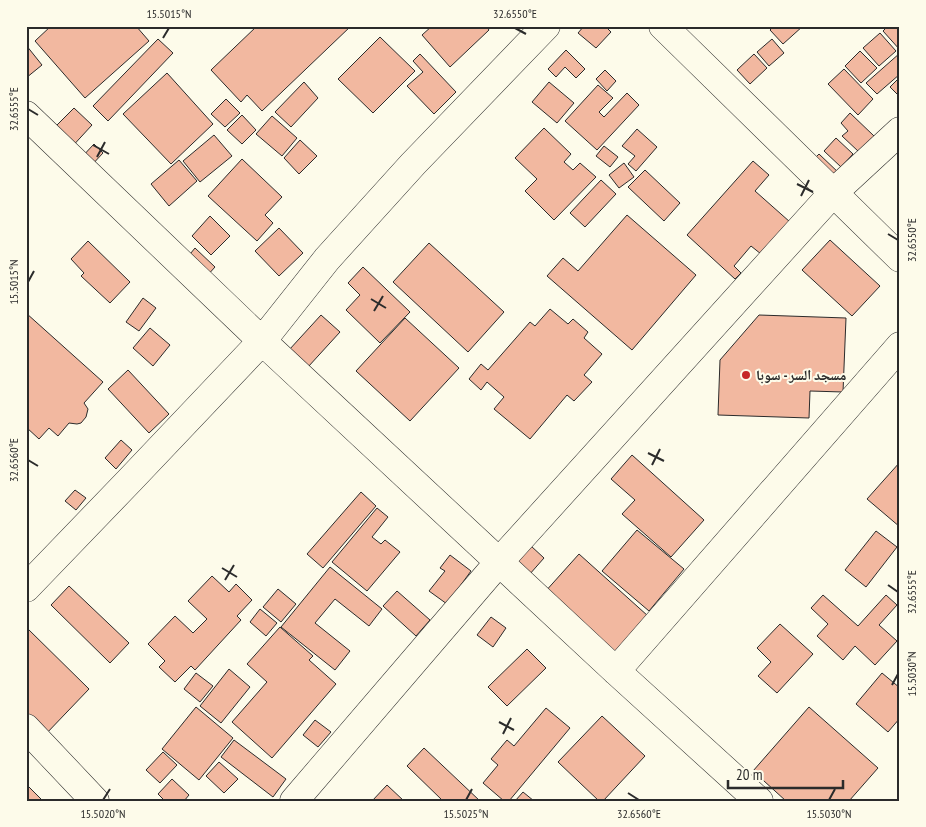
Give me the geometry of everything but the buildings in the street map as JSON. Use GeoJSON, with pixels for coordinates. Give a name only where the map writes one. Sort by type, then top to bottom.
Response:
{"type":"FeatureCollection","features":[{"type":"Feature","properties":{"kind":"street"},"geometry":{"type":"LineString","coordinates":[[26,588],[262,341],[327,260],[413,164],[546,26]]}},
{"type":"Feature","properties":{"kind":"street"},"geometry":{"type":"LineString","coordinates":[[663,26],[900,258]]}},
{"type":"Feature","properties":{"kind":"street"},"geometry":{"type":"LineString","coordinates":[[26,115],[262,341],[616,671],[759,801]]}},
{"type":"Feature","properties":{"kind":"street"},"geometry":{"type":"LineString","coordinates":[[300,799],[499,562],[833,193],[900,131]]}},
{"type":"Feature","properties":{"kind":"street"},"geometry":{"type":"LineString","coordinates":[[616,671],[900,346]]}},
{"type":"Feature","properties":{"kind":"street"},"geometry":{"type":"LineString","coordinates":[[26,728],[95,801]]}},
{"type":"Feature","properties":{"kind":"place","name":"مسجد السر - سوبا"},"geometry":{"type":"Point","coordinates":[746,375]}}]}
